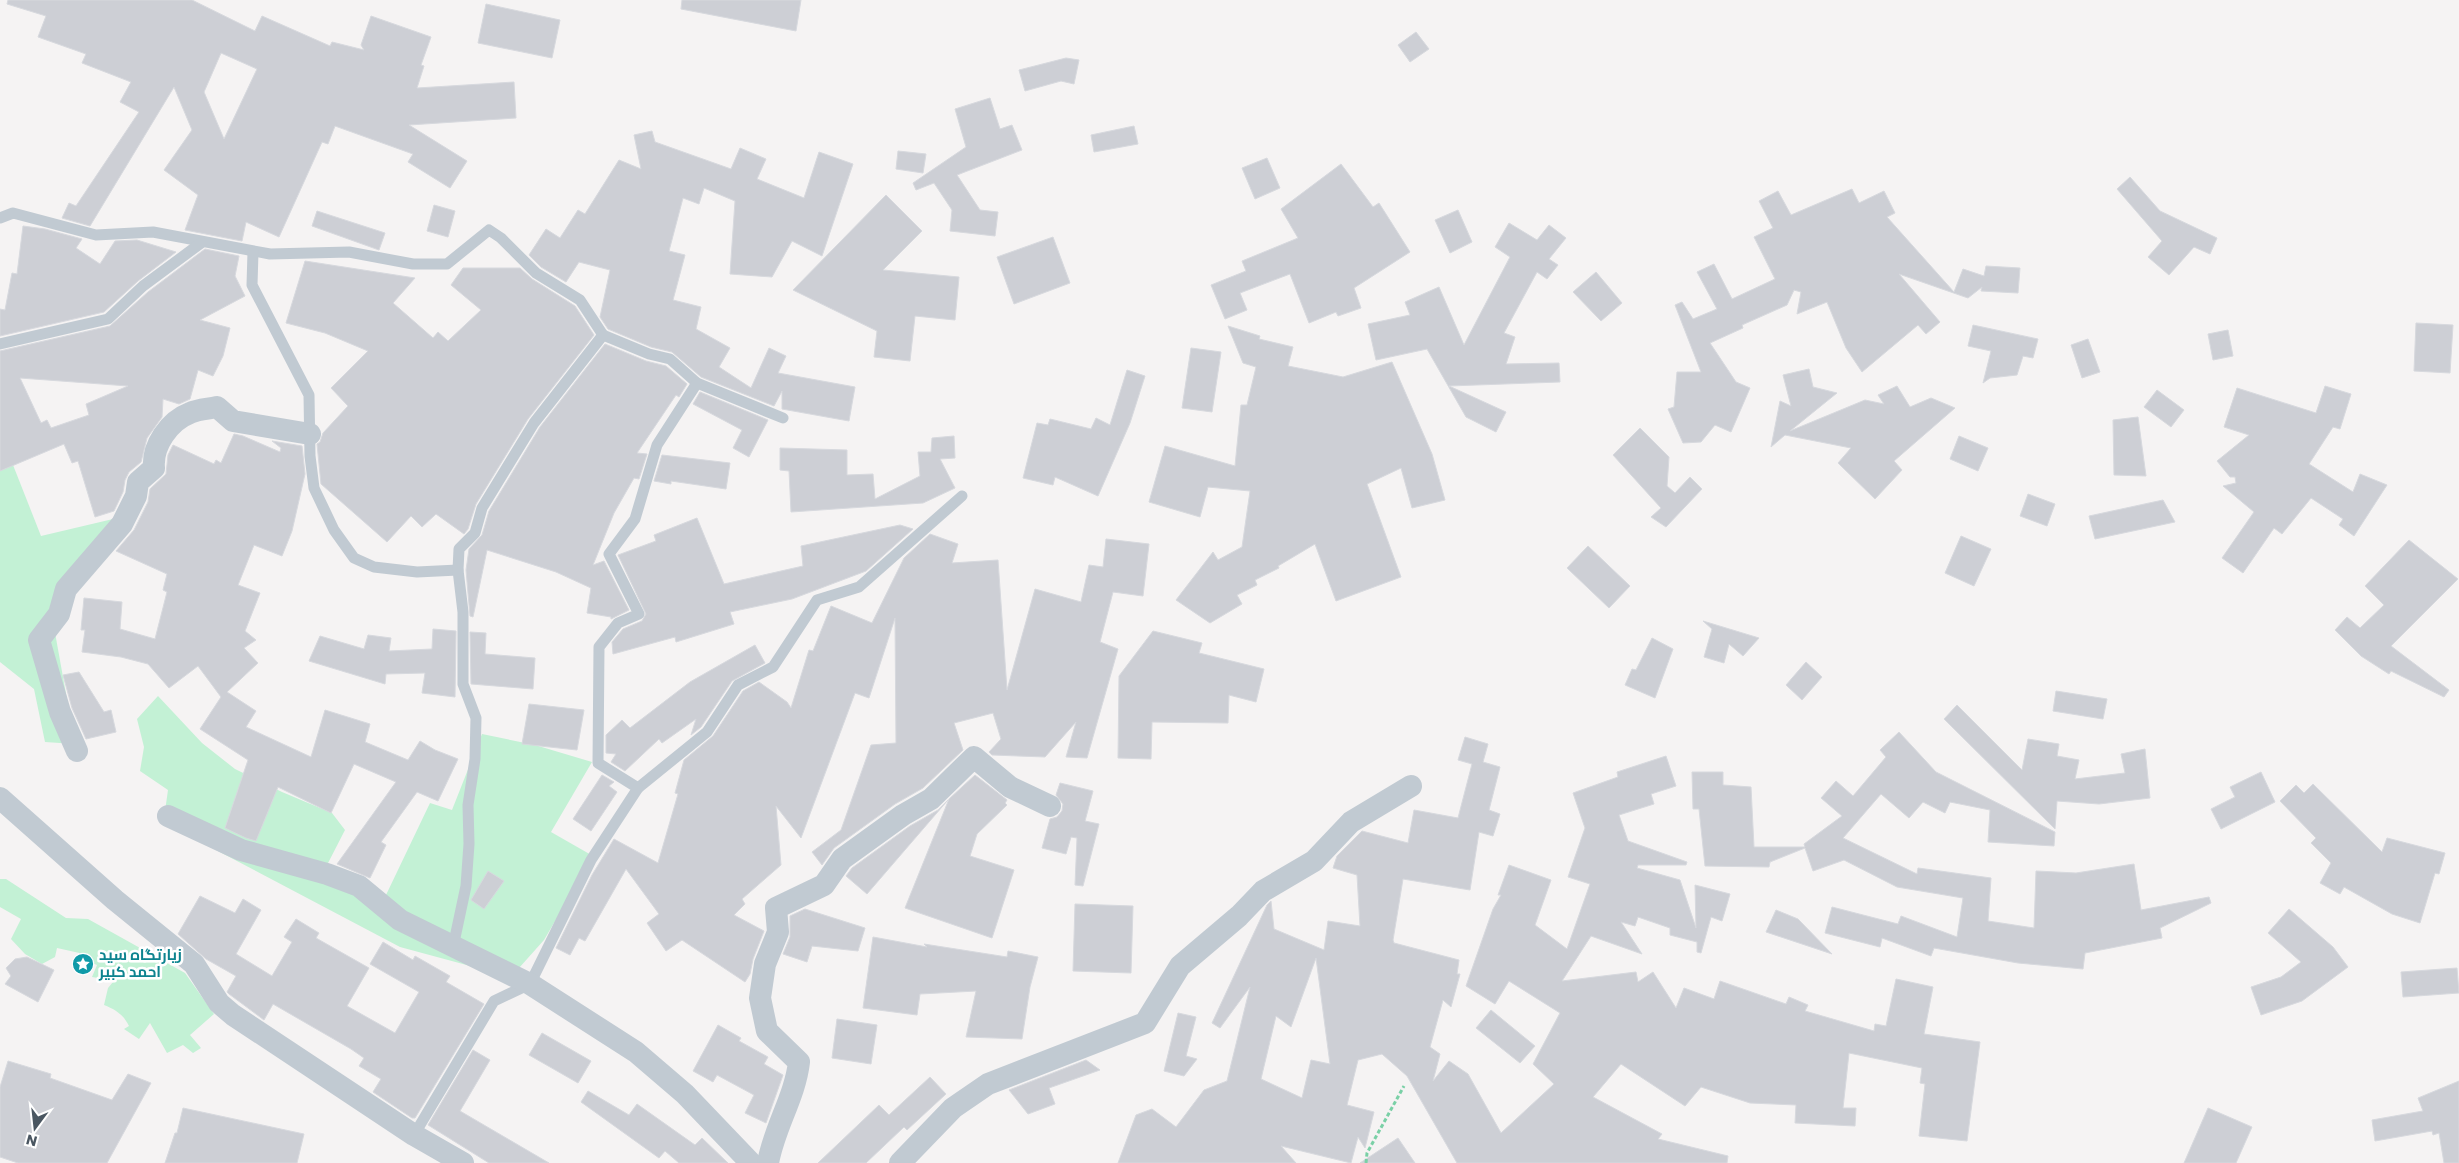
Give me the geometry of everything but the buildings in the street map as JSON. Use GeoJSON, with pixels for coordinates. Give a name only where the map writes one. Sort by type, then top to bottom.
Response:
{"type":"FeatureCollection","features":[{"type":"Feature","properties":{"kind":"street"},"geometry":{"type":"LineString","coordinates":[[77,751],[60,712],[39,640],[59,614],[66,589],[122,524],[136,496],[138,482],[154,468],[153,455],[168,429],[190,413],[217,407],[233,420],[310,434]]}},
{"type":"Feature","properties":{"kind":"street"},"geometry":{"type":"LineString","coordinates":[[768,1163],[771,1145],[797,1081],[799,1062],[767,1031],[760,998],[765,964],[778,932],[776,908],[824,885],[842,859],[903,815],[931,799],[974,758],[1010,787],[1050,806]]}},
{"type":"Feature","properties":{"kind":"street"},"geometry":{"type":"LineString","coordinates":[[900,1163],[954,1108],[988,1084],[1145,1024],[1180,966],[1239,916],[1264,891],[1314,861],[1351,822],[1411,786]]}},
{"type":"Feature","properties":{"kind":"street"},"geometry":{"type":"LineString","coordinates":[[0,798],[115,900],[194,964],[219,1003],[233,1015],[414,1135],[463,1163]]}},
{"type":"Feature","properties":{"kind":"street"},"geometry":{"type":"LineString","coordinates":[[168,816],[242,850],[327,874],[359,886],[400,920],[530,984],[636,1052],[685,1094],[751,1163]]}},
{"type":"Feature","properties":{"kind":"lane"},"geometry":{"type":"LineString","coordinates":[[0,218],[13,213],[96,235],[153,232],[252,252],[270,254],[349,252],[414,264],[447,264],[489,230],[502,238],[536,273],[580,300],[602,335],[649,354],[670,359],[697,383],[783,418]]}},
{"type":"Feature","properties":{"kind":"lane"},"geometry":{"type":"LineString","coordinates":[[0,344],[108,319],[143,286],[201,243]]}},
{"type":"Feature","properties":{"kind":"lane"},"geometry":{"type":"LineString","coordinates":[[252,252],[252,285],[309,395],[314,488],[334,530],[354,558],[374,567],[417,572],[458,570]]}},
{"type":"Feature","properties":{"kind":"lane"},"geometry":{"type":"LineString","coordinates":[[453,947],[466,886],[470,844],[468,805],[475,759],[476,718],[464,684],[463,612],[458,570],[459,549],[475,533],[482,508],[534,423],[602,335]]}},
{"type":"Feature","properties":{"kind":"lane"},"geometry":{"type":"LineString","coordinates":[[638,788],[598,763],[599,647],[618,623],[639,614],[609,554],[635,519],[657,445],[697,383]]}},
{"type":"Feature","properties":{"kind":"lane"},"geometry":{"type":"LineString","coordinates":[[414,1135],[494,1001],[530,984],[591,860],[638,788],[707,732],[738,685],[772,667],[817,600],[860,587],[962,496]]}},
{"type":"Feature","properties":{"kind":"path"},"geometry":{"type":"LineString","coordinates":[[1366,1163],[1367,1153],[1404,1086]]}},
{"type":"Feature","properties":{"kind":"green space"},"geometry":{"type":"Polygon","coordinates":[[[0,432],[41,536],[113,519],[85,556],[54,627],[75,744],[45,742],[34,689],[0,662],[0,432]]]}},
{"type":"Feature","properties":{"kind":"green space"},"geometry":{"type":"Polygon","coordinates":[[[158,696],[202,743],[235,769],[282,792],[332,813],[345,830],[327,865],[386,895],[430,803],[452,810],[482,734],[535,745],[592,762],[551,832],[593,856],[544,940],[511,977],[400,947],[197,840],[165,811],[168,790],[140,771],[144,747],[137,719],[158,696]]]}},
{"type":"Feature","properties":{"kind":"green space"},"geometry":{"type":"Polygon","coordinates":[[[0,879],[6,879],[66,918],[88,919],[185,973],[214,1014],[190,1035],[201,1048],[193,1053],[183,1045],[167,1053],[150,1023],[139,1039],[124,1029],[129,1026],[122,1015],[104,1005],[108,988],[113,982],[106,974],[98,978],[92,977],[97,965],[85,960],[84,954],[57,948],[55,957],[42,964],[25,954],[11,939],[21,919],[0,907],[0,879]]]}},
{"type":"Feature","properties":{"kind":"place","name":"زیارتگاه سید احمد کبیر"},"geometry":{"type":"Point","coordinates":[83,964]}}]}
